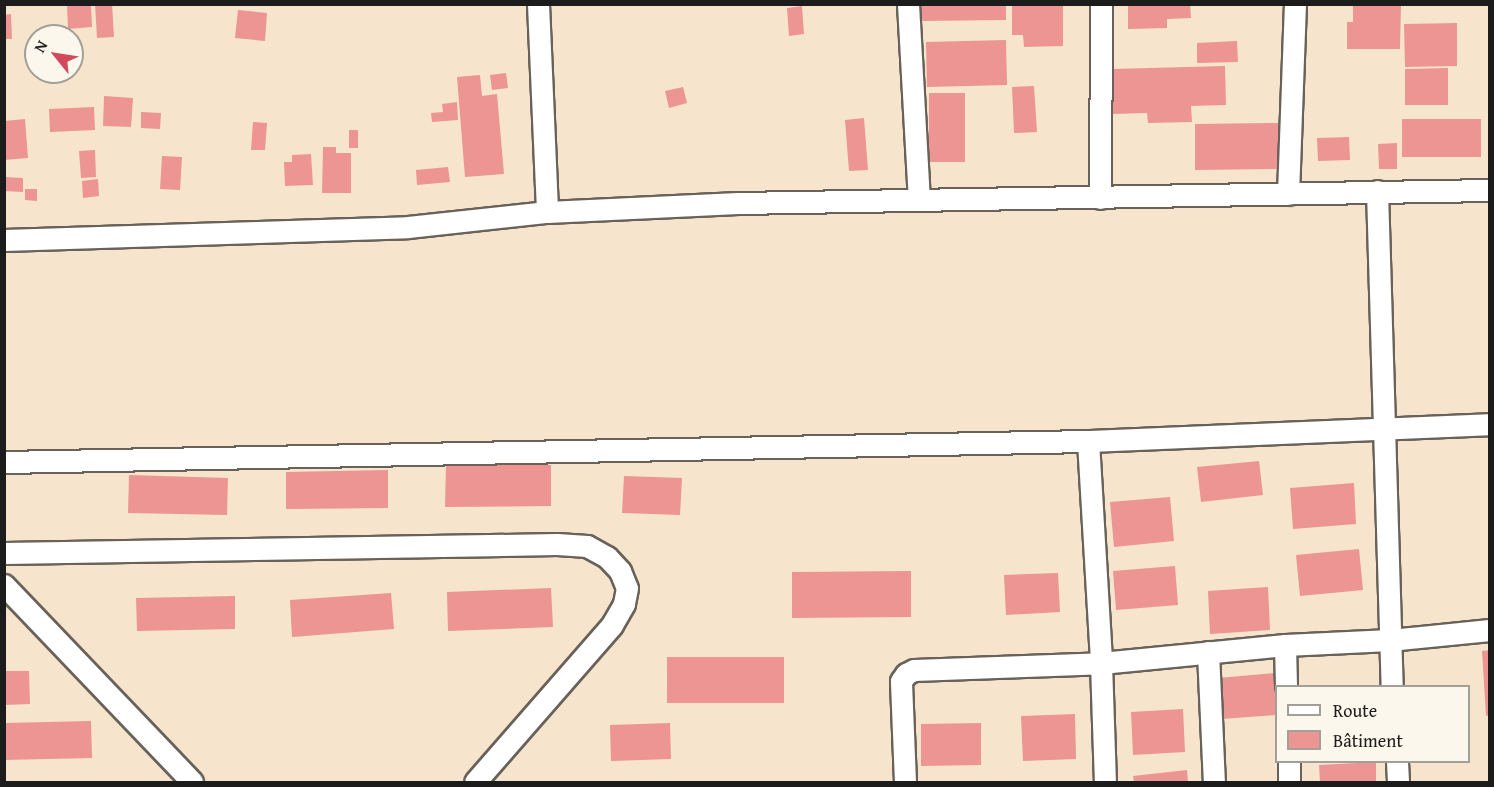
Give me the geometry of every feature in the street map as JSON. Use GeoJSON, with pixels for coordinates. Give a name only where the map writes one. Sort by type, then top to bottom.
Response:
{"type":"FeatureCollection","features":[{"type":"Feature","properties":{"kind":"street"},"geometry":{"type":"LineString","coordinates":[[538,4],[547,212]]}},
{"type":"Feature","properties":{"kind":"street"},"geometry":{"type":"LineString","coordinates":[[908,4],[919,200]]}},
{"type":"Feature","properties":{"kind":"street"},"geometry":{"type":"LineString","coordinates":[[1100,198],[1101,4]]}},
{"type":"Feature","properties":{"kind":"street"},"geometry":{"type":"LineString","coordinates":[[1288,194],[1295,4]]}},
{"type":"Feature","properties":{"kind":"street"},"geometry":{"type":"LineString","coordinates":[[4,240],[408,227],[547,212],[738,203],[1490,190]]}},
{"type":"Feature","properties":{"kind":"street"},"geometry":{"type":"LineString","coordinates":[[1377,191],[1392,685]]}},
{"type":"Feature","properties":{"kind":"street"},"geometry":{"type":"LineString","coordinates":[[4,462],[1088,441],[1490,424]]}},
{"type":"Feature","properties":{"kind":"street"},"geometry":{"type":"LineString","coordinates":[[1088,441],[1101,663],[1105,783]]}},
{"type":"Feature","properties":{"kind":"street"},"geometry":{"type":"LineString","coordinates":[[4,553],[557,544],[587,546],[607,557],[620,571],[627,588],[624,604],[612,624],[475,783]]}},
{"type":"Feature","properties":{"kind":"street"},"geometry":{"type":"LineString","coordinates":[[4,585],[192,783]]}},
{"type":"Feature","properties":{"kind":"street"},"geometry":{"type":"LineString","coordinates":[[905,783],[901,681],[906,674],[914,670],[1101,663],[1285,645],[1390,640],[1490,630]]}},
{"type":"Feature","properties":{"kind":"street"},"geometry":{"type":"LineString","coordinates":[[1285,645],[1286,685]]}},
{"type":"Feature","properties":{"kind":"street"},"geometry":{"type":"LineString","coordinates":[[1208,652],[1214,783]]}},
{"type":"Feature","properties":{"kind":"street"},"geometry":{"type":"LineString","coordinates":[[1289,763],[1290,783]]}},
{"type":"Feature","properties":{"kind":"street"},"geometry":{"type":"LineString","coordinates":[[1397,763],[1398,783]]}},
{"type":"Feature","properties":{"kind":"building"},"geometry":{"type":"Polygon","coordinates":[[[67,4],[91,4],[92,27],[84,28],[84,24],[68,24],[67,4]]]}},
{"type":"Feature","properties":{"kind":"building"},"geometry":{"type":"Polygon","coordinates":[[[95,4],[112,4],[114,37],[97,38],[95,4]]]}},
{"type":"Feature","properties":{"kind":"building"},"geometry":{"type":"Polygon","coordinates":[[[920,4],[1006,4],[1006,20],[920,21],[920,4]]]}},
{"type":"Feature","properties":{"kind":"building"},"geometry":{"type":"Polygon","coordinates":[[[1012,4],[1063,4],[1063,46],[1024,47],[1023,35],[1012,35],[1012,4]]]}},
{"type":"Feature","properties":{"kind":"building"},"geometry":{"type":"Polygon","coordinates":[[[1128,4],[1190,4],[1191,18],[1167,19],[1167,28],[1128,29],[1128,4]]]}},
{"type":"Feature","properties":{"kind":"building"},"geometry":{"type":"Polygon","coordinates":[[[1353,4],[1401,4],[1400,49],[1347,49],[1347,22],[1353,22],[1353,4]]]}},
{"type":"Feature","properties":{"kind":"building"},"geometry":{"type":"Polygon","coordinates":[[[802,6],[804,34],[789,36],[787,8],[802,6]]]}},
{"type":"Feature","properties":{"kind":"building"},"geometry":{"type":"Polygon","coordinates":[[[238,10],[267,13],[265,41],[235,38],[238,10]]]}},
{"type":"Feature","properties":{"kind":"building"},"geometry":{"type":"Polygon","coordinates":[[[11,14],[12,39],[4,39],[4,15],[11,14]]]}},
{"type":"Feature","properties":{"kind":"building"},"geometry":{"type":"Polygon","coordinates":[[[1457,23],[1457,66],[1405,67],[1404,24],[1457,23]]]}},
{"type":"Feature","properties":{"kind":"building"},"geometry":{"type":"Polygon","coordinates":[[[1006,40],[1007,85],[927,87],[926,42],[1006,40]]]}},
{"type":"Feature","properties":{"kind":"building"},"geometry":{"type":"Polygon","coordinates":[[[1237,41],[1238,62],[1197,63],[1197,43],[1237,41]]]}},
{"type":"Feature","properties":{"kind":"building"},"geometry":{"type":"Polygon","coordinates":[[[1225,66],[1226,105],[1191,106],[1192,122],[1148,123],[1147,113],[1113,114],[1112,69],[1225,66]]]}},
{"type":"Feature","properties":{"kind":"building"},"geometry":{"type":"Polygon","coordinates":[[[1448,68],[1448,105],[1405,105],[1405,69],[1448,68]]]}},
{"type":"Feature","properties":{"kind":"building"},"geometry":{"type":"Polygon","coordinates":[[[506,73],[508,88],[492,90],[490,75],[506,73]]]}},
{"type":"Feature","properties":{"kind":"building"},"geometry":{"type":"Polygon","coordinates":[[[480,75],[482,96],[497,94],[504,174],[465,177],[457,77],[480,75]]]}},
{"type":"Feature","properties":{"kind":"building"},"geometry":{"type":"Polygon","coordinates":[[[1034,86],[1037,132],[1014,133],[1012,87],[1034,86]]]}},
{"type":"Feature","properties":{"kind":"building"},"geometry":{"type":"Polygon","coordinates":[[[683,87],[687,103],[669,108],[665,91],[683,87]]]}},
{"type":"Feature","properties":{"kind":"building"},"geometry":{"type":"Polygon","coordinates":[[[929,93],[965,93],[965,162],[929,162],[929,93]]]}},
{"type":"Feature","properties":{"kind":"building"},"geometry":{"type":"Polygon","coordinates":[[[104,96],[133,98],[131,127],[103,126],[104,96]]]}},
{"type":"Feature","properties":{"kind":"building"},"geometry":{"type":"Polygon","coordinates":[[[457,102],[458,120],[432,122],[431,113],[443,112],[442,104],[457,102]]]}},
{"type":"Feature","properties":{"kind":"building"},"geometry":{"type":"Polygon","coordinates":[[[94,107],[95,130],[50,132],[49,109],[94,107]]]}},
{"type":"Feature","properties":{"kind":"building"},"geometry":{"type":"Polygon","coordinates":[[[141,112],[161,113],[160,129],[141,128],[141,112]]]}},
{"type":"Feature","properties":{"kind":"building"},"geometry":{"type":"Polygon","coordinates":[[[864,118],[868,170],[849,171],[845,120],[864,118]]]}},
{"type":"Feature","properties":{"kind":"building"},"geometry":{"type":"Polygon","coordinates":[[[25,119],[28,158],[4,160],[4,121],[25,119]]]}},
{"type":"Feature","properties":{"kind":"building"},"geometry":{"type":"Polygon","coordinates":[[[1402,119],[1481,119],[1481,157],[1402,157],[1402,119]]]}},
{"type":"Feature","properties":{"kind":"building"},"geometry":{"type":"Polygon","coordinates":[[[253,122],[267,123],[265,150],[251,150],[253,122]]]}},
{"type":"Feature","properties":{"kind":"building"},"geometry":{"type":"Polygon","coordinates":[[[1278,123],[1278,169],[1195,170],[1195,124],[1278,123]]]}},
{"type":"Feature","properties":{"kind":"building"},"geometry":{"type":"Polygon","coordinates":[[[349,130],[358,130],[358,148],[349,148],[349,130]]]}},
{"type":"Feature","properties":{"kind":"building"},"geometry":{"type":"Polygon","coordinates":[[[1349,137],[1350,160],[1318,161],[1317,138],[1349,137]]]}},
{"type":"Feature","properties":{"kind":"building"},"geometry":{"type":"Polygon","coordinates":[[[1397,143],[1397,169],[1379,169],[1378,144],[1397,143]]]}},
{"type":"Feature","properties":{"kind":"building"},"geometry":{"type":"Polygon","coordinates":[[[323,147],[336,147],[336,153],[351,153],[351,193],[322,193],[323,147]]]}},
{"type":"Feature","properties":{"kind":"building"},"geometry":{"type":"Polygon","coordinates":[[[95,150],[96,177],[81,178],[79,151],[95,150]]]}},
{"type":"Feature","properties":{"kind":"building"},"geometry":{"type":"Polygon","coordinates":[[[311,154],[313,185],[285,186],[284,162],[292,162],[292,155],[311,154]]]}},
{"type":"Feature","properties":{"kind":"building"},"geometry":{"type":"Polygon","coordinates":[[[162,156],[182,157],[180,190],[160,189],[162,156]]]}},
{"type":"Feature","properties":{"kind":"building"},"geometry":{"type":"Polygon","coordinates":[[[448,167],[450,182],[417,185],[416,170],[448,167]]]}},
{"type":"Feature","properties":{"kind":"building"},"geometry":{"type":"Polygon","coordinates":[[[4,177],[23,178],[23,192],[4,191],[4,177]]]}},
{"type":"Feature","properties":{"kind":"building"},"geometry":{"type":"Polygon","coordinates":[[[98,179],[99,196],[83,198],[82,181],[98,179]]]}},
{"type":"Feature","properties":{"kind":"building"},"geometry":{"type":"Polygon","coordinates":[[[25,189],[37,189],[37,201],[25,200],[25,189]]]}},
{"type":"Feature","properties":{"kind":"building"},"geometry":{"type":"Polygon","coordinates":[[[1259,461],[1263,495],[1201,502],[1197,467],[1259,461]]]}},
{"type":"Feature","properties":{"kind":"building"},"geometry":{"type":"Polygon","coordinates":[[[446,465],[551,465],[551,506],[445,507],[446,465]]]}},
{"type":"Feature","properties":{"kind":"building"},"geometry":{"type":"Polygon","coordinates":[[[388,470],[388,508],[286,509],[286,472],[388,470]]]}},
{"type":"Feature","properties":{"kind":"building"},"geometry":{"type":"Polygon","coordinates":[[[129,475],[228,478],[227,515],[128,513],[129,475]]]}},
{"type":"Feature","properties":{"kind":"building"},"geometry":{"type":"Polygon","coordinates":[[[624,476],[682,478],[680,515],[622,513],[624,476]]]}},
{"type":"Feature","properties":{"kind":"building"},"geometry":{"type":"Polygon","coordinates":[[[1354,483],[1356,524],[1293,529],[1290,488],[1354,483]]]}},
{"type":"Feature","properties":{"kind":"building"},"geometry":{"type":"Polygon","coordinates":[[[1170,497],[1174,541],[1114,547],[1110,502],[1170,497]]]}},
{"type":"Feature","properties":{"kind":"building"},"geometry":{"type":"Polygon","coordinates":[[[1359,549],[1363,590],[1300,596],[1296,555],[1359,549]]]}},
{"type":"Feature","properties":{"kind":"building"},"geometry":{"type":"Polygon","coordinates":[[[1175,566],[1178,605],[1116,610],[1113,571],[1175,566]]]}},
{"type":"Feature","properties":{"kind":"building"},"geometry":{"type":"Polygon","coordinates":[[[911,571],[911,617],[792,618],[792,572],[911,571]]]}},
{"type":"Feature","properties":{"kind":"building"},"geometry":{"type":"Polygon","coordinates":[[[1058,573],[1060,612],[1006,615],[1004,575],[1058,573]]]}},
{"type":"Feature","properties":{"kind":"building"},"geometry":{"type":"Polygon","coordinates":[[[1268,587],[1270,630],[1210,634],[1208,591],[1268,587]]]}},
{"type":"Feature","properties":{"kind":"building"},"geometry":{"type":"Polygon","coordinates":[[[551,588],[553,627],[448,631],[447,592],[551,588]]]}},
{"type":"Feature","properties":{"kind":"building"},"geometry":{"type":"Polygon","coordinates":[[[391,593],[394,629],[292,637],[290,600],[391,593]]]}},
{"type":"Feature","properties":{"kind":"building"},"geometry":{"type":"Polygon","coordinates":[[[235,596],[235,629],[137,631],[136,598],[235,596]]]}},
{"type":"Feature","properties":{"kind":"building"},"geometry":{"type":"Polygon","coordinates":[[[1490,650],[1490,715],[1486,716],[1482,651],[1490,650]]]}},
{"type":"Feature","properties":{"kind":"building"},"geometry":{"type":"Polygon","coordinates":[[[667,657],[784,657],[784,703],[667,703],[667,657]]]}},
{"type":"Feature","properties":{"kind":"building"},"geometry":{"type":"Polygon","coordinates":[[[4,671],[29,671],[30,704],[4,705],[4,671]]]}},
{"type":"Feature","properties":{"kind":"building"},"geometry":{"type":"Polygon","coordinates":[[[1276,673],[1275,715],[1222,719],[1218,678],[1276,673]]]}},
{"type":"Feature","properties":{"kind":"building"},"geometry":{"type":"Polygon","coordinates":[[[1183,709],[1185,752],[1133,755],[1131,712],[1183,709]]]}},
{"type":"Feature","properties":{"kind":"building"},"geometry":{"type":"Polygon","coordinates":[[[1075,714],[1076,759],[1023,761],[1021,716],[1075,714]]]}},
{"type":"Feature","properties":{"kind":"building"},"geometry":{"type":"Polygon","coordinates":[[[91,721],[92,758],[4,760],[4,723],[91,721]]]}},
{"type":"Feature","properties":{"kind":"building"},"geometry":{"type":"Polygon","coordinates":[[[670,723],[671,759],[611,761],[610,725],[670,723]]]}},
{"type":"Feature","properties":{"kind":"building"},"geometry":{"type":"Polygon","coordinates":[[[981,723],[981,765],[921,766],[921,724],[981,723]]]}},
{"type":"Feature","properties":{"kind":"building"},"geometry":{"type":"Polygon","coordinates":[[[1376,763],[1376,782],[1320,782],[1319,765],[1376,763]]]}},
{"type":"Feature","properties":{"kind":"building"},"geometry":{"type":"Polygon","coordinates":[[[1187,770],[1188,782],[1134,782],[1133,776],[1187,770]]]}}]}
